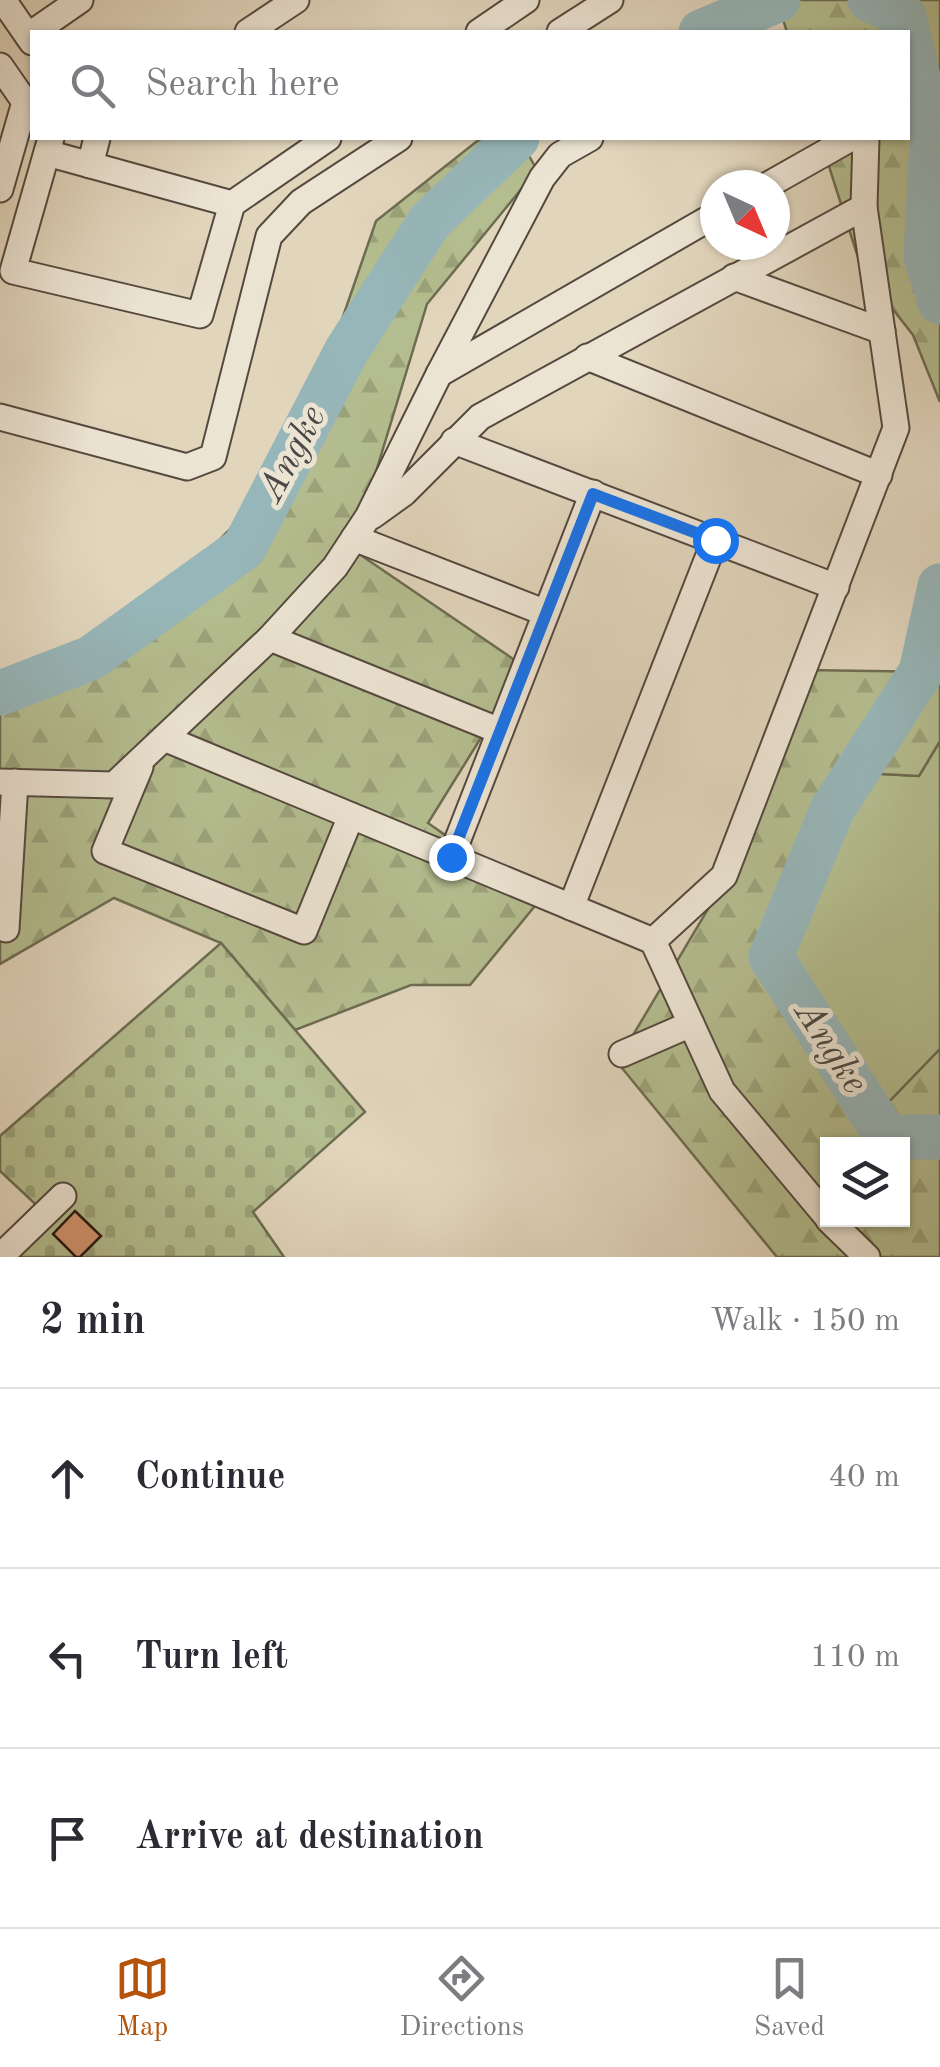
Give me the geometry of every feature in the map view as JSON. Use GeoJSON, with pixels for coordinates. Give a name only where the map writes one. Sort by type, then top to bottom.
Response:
{"type":"FeatureCollection","features":[{"type":"Feature","properties":{"kind":"street"},"geometry":{"type":"LineString","coordinates":[[3,0],[30,39]]}},
{"type":"Feature","properties":{"kind":"street"},"geometry":{"type":"LineString","coordinates":[[42,30],[80,0]]}},
{"type":"Feature","properties":{"kind":"street"},"geometry":{"type":"LineString","coordinates":[[251,30],[296,0]]}},
{"type":"Feature","properties":{"kind":"street"},"geometry":{"type":"LineString","coordinates":[[563,30],[610,0]]}},
{"type":"Feature","properties":{"kind":"street"},"geometry":{"type":"LineString","coordinates":[[482,30],[519,2]]}},
{"type":"Feature","properties":{"kind":"street"},"geometry":{"type":"LineString","coordinates":[[0,66],[24,102],[0,189]]}},
{"type":"Feature","properties":{"kind":"street"},"geometry":{"type":"LineString","coordinates":[[90,165],[96,140]]}},
{"type":"Feature","properties":{"kind":"street"},"geometry":{"type":"LineString","coordinates":[[232,204],[90,165],[49,145],[12,270],[200,315],[232,204],[325,140]]}},
{"type":"Feature","properties":{"kind":"street"},"geometry":{"type":"LineString","coordinates":[[0,417],[187,467],[213,457],[269,236],[301,202],[396,140]]}},
{"type":"Feature","properties":{"kind":"street"},"geometry":{"type":"LineString","coordinates":[[6,929],[7,782],[114,786],[311,595],[361,528],[542,178],[560,154],[586,140]]}},
{"type":"Feature","properties":{"kind":"street"},"geometry":{"type":"LineString","coordinates":[[790,173],[847,140]]}},
{"type":"Feature","properties":{"kind":"street"},"geometry":{"type":"LineString","coordinates":[[653,941],[724,876],[896,428],[864,207],[866,140]]}},
{"type":"Feature","properties":{"kind":"street"},"geometry":{"type":"LineString","coordinates":[[361,528],[404,493],[480,416],[864,207]]}},
{"type":"Feature","properties":{"kind":"street"},"geometry":{"type":"LineString","coordinates":[[439,374],[700,225]]}},
{"type":"Feature","properties":{"kind":"street"},"geometry":{"type":"LineString","coordinates":[[734,277],[882,331]]}},
{"type":"Feature","properties":{"kind":"street"},"geometry":{"type":"LineString","coordinates":[[588,358],[879,474]]}},
{"type":"Feature","properties":{"kind":"street"},"geometry":{"type":"LineString","coordinates":[[454,440],[836,586]]}},
{"type":"Feature","properties":{"kind":"street"},"geometry":{"type":"LineString","coordinates":[[451,857],[593,494]]}},
{"type":"Feature","properties":{"kind":"street"},"geometry":{"type":"LineString","coordinates":[[361,528],[546,613]]}},
{"type":"Feature","properties":{"kind":"street"},"geometry":{"type":"LineString","coordinates":[[571,907],[715,540]]}},
{"type":"Feature","properties":{"kind":"street"},"geometry":{"type":"LineString","coordinates":[[270,638],[500,731]]}},
{"type":"Feature","properties":{"kind":"street"},"geometry":{"type":"LineString","coordinates":[[164,738],[653,941],[722,1091],[820,1209]]}},
{"type":"Feature","properties":{"kind":"street"},"geometry":{"type":"LineString","coordinates":[[144,758],[105,851],[304,931],[351,816]]}},
{"type":"Feature","properties":{"kind":"street"},"geometry":{"type":"LineString","coordinates":[[622,1054],[691,1024]]}},
{"type":"Feature","properties":{"kind":"street"},"geometry":{"type":"LineString","coordinates":[[0,1257],[63,1196]]}},
{"type":"Feature","properties":{"kind":"street"},"geometry":{"type":"LineString","coordinates":[[836,1227],[868,1257]]}},
{"type":"Feature","properties":{"kind":"green space"},"geometry":{"type":"Polygon","coordinates":[[[777,0],[940,0],[940,402],[913,335],[862,270],[821,140],[910,140],[910,30],[786,30],[777,0]]]}},
{"type":"Feature","properties":{"kind":"green space"},"geometry":{"type":"Polygon","coordinates":[[[478,140],[520,140],[537,170],[427,304],[368,498],[340,541],[525,667],[428,823],[539,901],[470,985],[411,985],[295,1030],[221,943],[114,898],[0,964],[0,675],[132,629],[291,467],[376,221],[478,140]]]}},
{"type":"Feature","properties":{"kind":"green space"},"geometry":{"type":"Polygon","coordinates":[[[805,670],[940,672],[940,741],[919,776],[863,773],[784,917],[779,992],[886,1105],[940,1049],[940,1257],[777,1257],[617,1062],[717,894],[805,670]]]}},
{"type":"Feature","properties":{"kind":"green space"},"geometry":{"type":"Polygon","coordinates":[[[940,741],[940,1049],[886,1105],[779,992],[784,918],[863,773],[919,776],[940,741]]]}},
{"type":"Feature","properties":{"kind":"green space"},"geometry":{"type":"Polygon","coordinates":[[[221,943],[365,1112],[253,1212],[284,1257],[1,1257],[46,1214],[0,1171],[0,1136],[221,943]]]}},
{"type":"Feature","properties":{"kind":"building"},"geometry":{"type":"Polygon","coordinates":[[[75,1211],[101,1236],[80,1257],[53,1234],[75,1211]]]}},
{"type":"Feature","properties":{"kind":"waterway","name":"Angke"},"geometry":{"type":"LineString","coordinates":[[706,30],[778,0]]}},
{"type":"Feature","properties":{"kind":"waterway","name":"Angke"},"geometry":{"type":"LineString","coordinates":[[870,0],[904,16],[907,30]]}},
{"type":"Feature","properties":{"kind":"waterway","name":"Angke"},"geometry":{"type":"LineString","coordinates":[[910,42],[932,138],[926,257],[940,302]]}},
{"type":"Feature","properties":{"kind":"waterway","name":"Angke"},"geometry":{"type":"LineString","coordinates":[[0,693],[91,658],[244,548],[347,350],[430,221],[515,140]]}},
{"type":"Feature","properties":{"kind":"waterway","name":"Angke"},"geometry":{"type":"LineString","coordinates":[[940,586],[921,672],[832,810],[771,957],[887,1137],[940,1137]]}},
{"type":"Feature","properties":{"kind":"route"},"geometry":{"type":"LineString","coordinates":[[451,857],[593,494],[715,540]]}}]}
